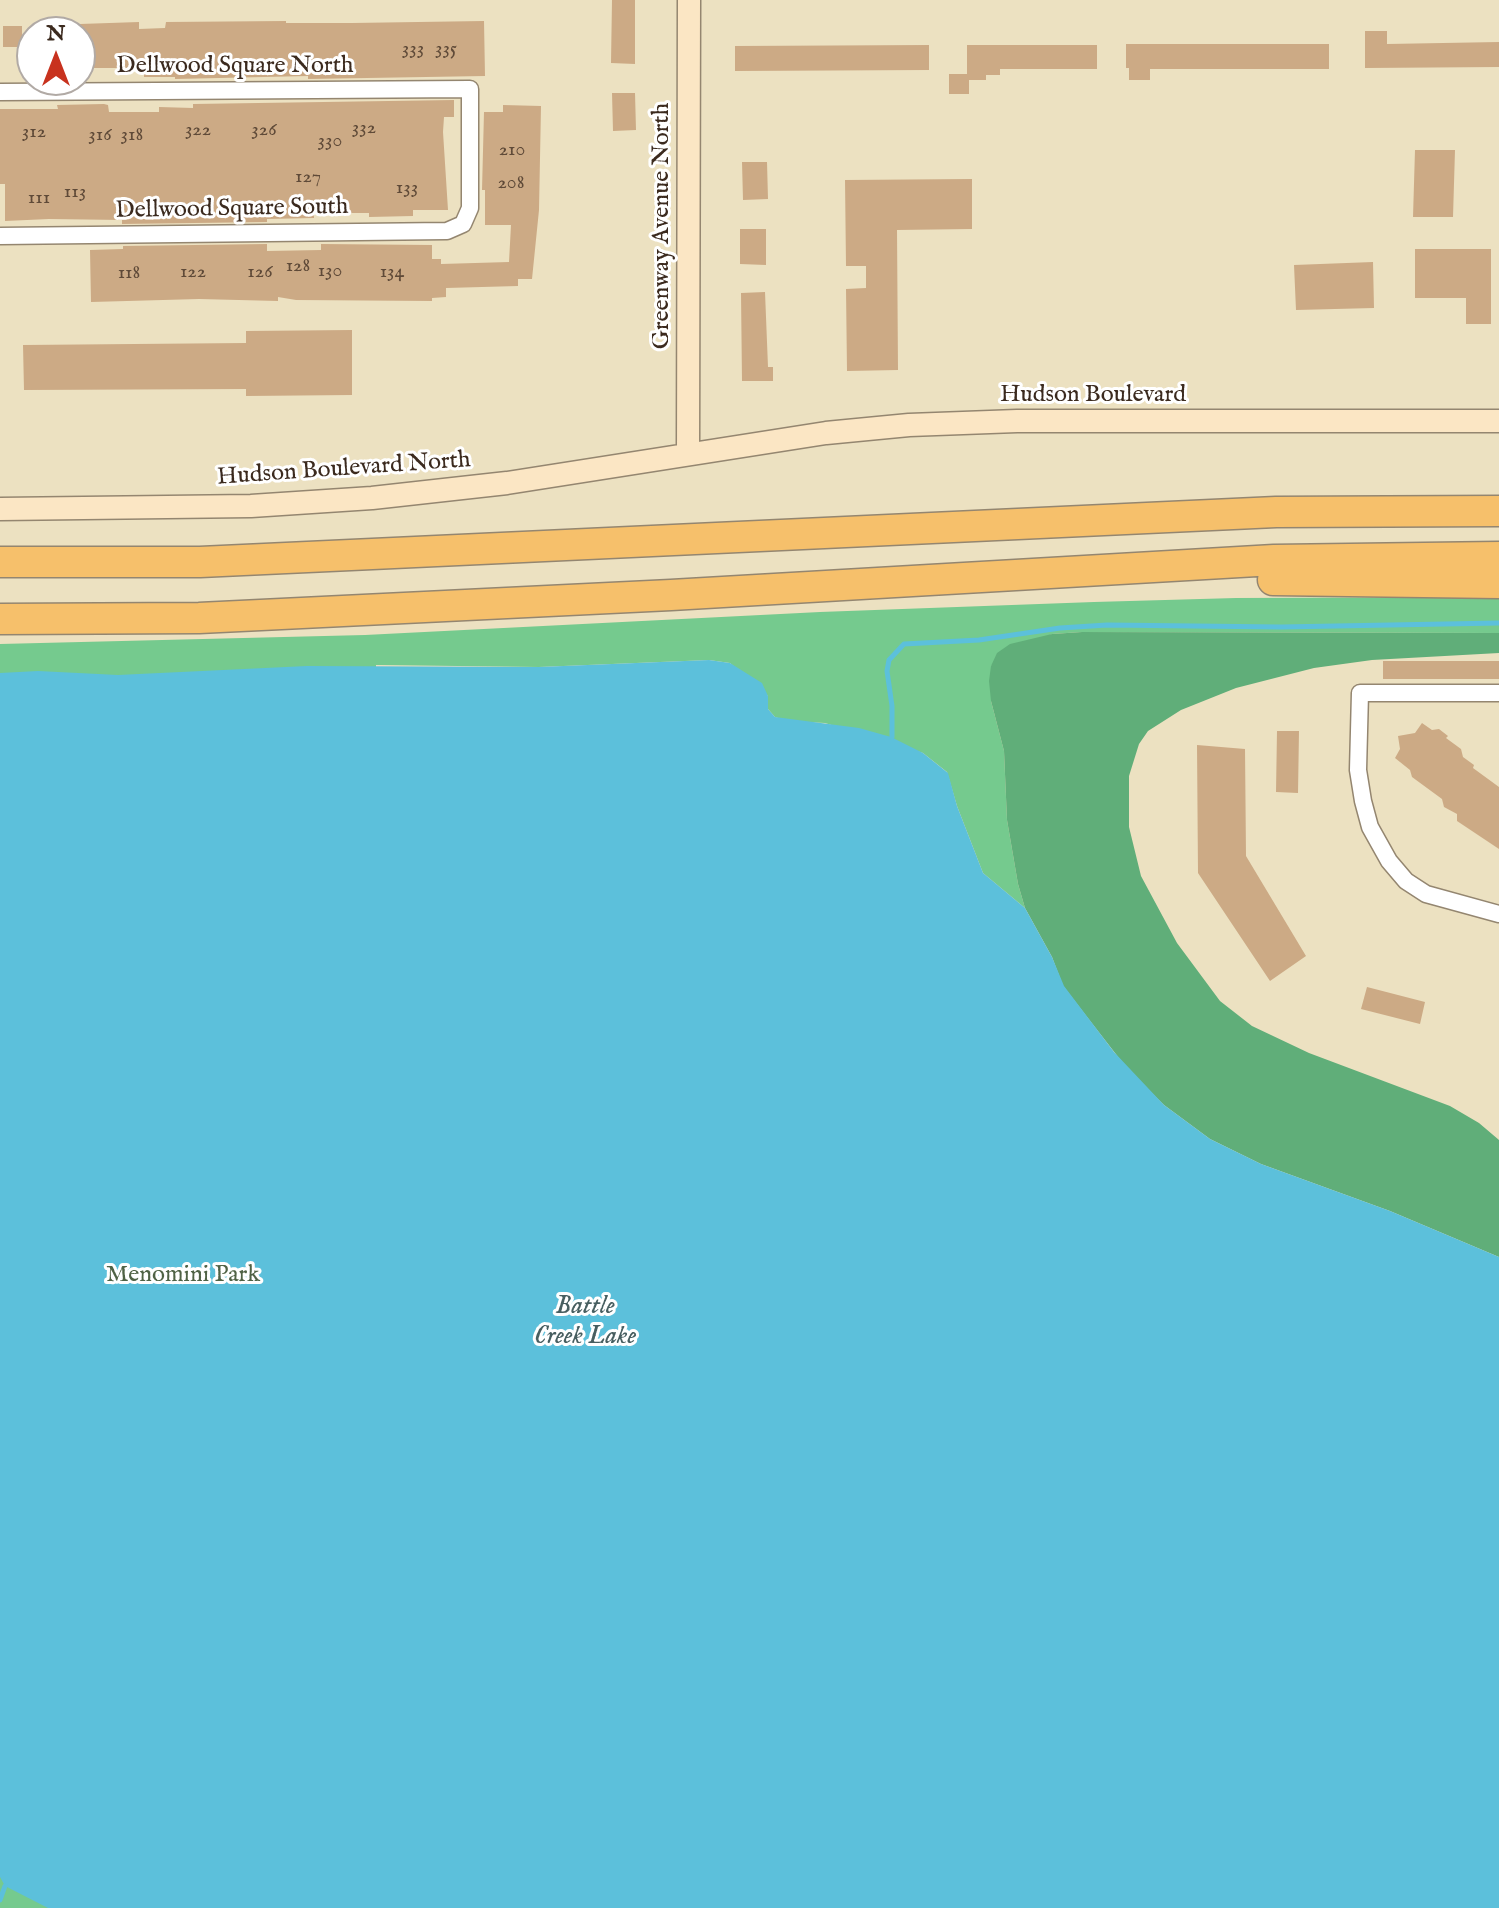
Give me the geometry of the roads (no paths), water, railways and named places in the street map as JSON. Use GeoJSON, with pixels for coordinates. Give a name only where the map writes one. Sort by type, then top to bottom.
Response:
{"type":"FeatureCollection","features":[{"type":"Feature","properties":{"kind":"highway"},"geometry":{"type":"LineString","coordinates":[[0,562],[200,562],[1245,513],[1499,511]]}},
{"type":"Feature","properties":{"kind":"highway"},"geometry":{"type":"LineString","coordinates":[[0,619],[215,618],[1274,560],[1499,557]]}},
{"type":"Feature","properties":{"kind":"highway"},"geometry":{"type":"LineString","coordinates":[[1039,573],[1499,583]]}},
{"type":"Feature","properties":{"kind":"street","name":"Greenway Avenue North"},"geometry":{"type":"LineString","coordinates":[[688,453],[689,0]]}},
{"type":"Feature","properties":{"kind":"street","name":"Dellwood Square North"},"geometry":{"type":"LineString","coordinates":[[0,92],[470,89],[470,208],[463,224]]}},
{"type":"Feature","properties":{"kind":"street","name":"Dellwood Square South"},"geometry":{"type":"LineString","coordinates":[[0,236],[447,231],[463,224]]}},
{"type":"Feature","properties":{"kind":"street","name":"Hudson Boulevard"},"geometry":{"type":"LineString","coordinates":[[688,453],[826,433],[909,425],[1017,421],[1499,421]]}},
{"type":"Feature","properties":{"kind":"street","name":"Hudson Boulevard North"},"geometry":{"type":"LineString","coordinates":[[0,509],[192,507],[361,499],[507,483],[688,453]]}},
{"type":"Feature","properties":{"kind":"street"},"geometry":{"type":"LineString","coordinates":[[1499,693],[1360,693],[1358,770],[1370,827],[1389,861],[1406,881],[1426,894],[1499,914]]}},
{"type":"Feature","properties":{"kind":"water","name":"Battle Creek Lake"},"geometry":{"type":"Polygon","coordinates":[[[709,660],[730,663],[762,683],[768,696],[768,709],[775,717],[859,728],[891,737],[923,753],[948,773],[957,806],[983,873],[1025,908],[1064,986],[1114,1052],[1164,1105],[1210,1139],[1261,1164],[1390,1211],[1499,1257],[1499,1908],[48,1908],[5,1886],[0,1877],[0,673],[38,671],[118,675],[307,666],[539,667],[709,660]]]}},
{"type":"Feature","properties":{"kind":"waterway"},"geometry":{"type":"LineString","coordinates":[[892,737],[887,671],[889,660],[904,644],[979,640],[1060,628],[1107,625],[1281,627],[1499,623]]}},
{"type":"Feature","properties":{"kind":"waterway"},"geometry":{"type":"LineString","coordinates":[[0,1900],[5,1886]]}},
{"type":"Feature","properties":{"kind":"park label","name":"Menomini Park"},"geometry":{"type":"Point","coordinates":[183,1276]}}]}
